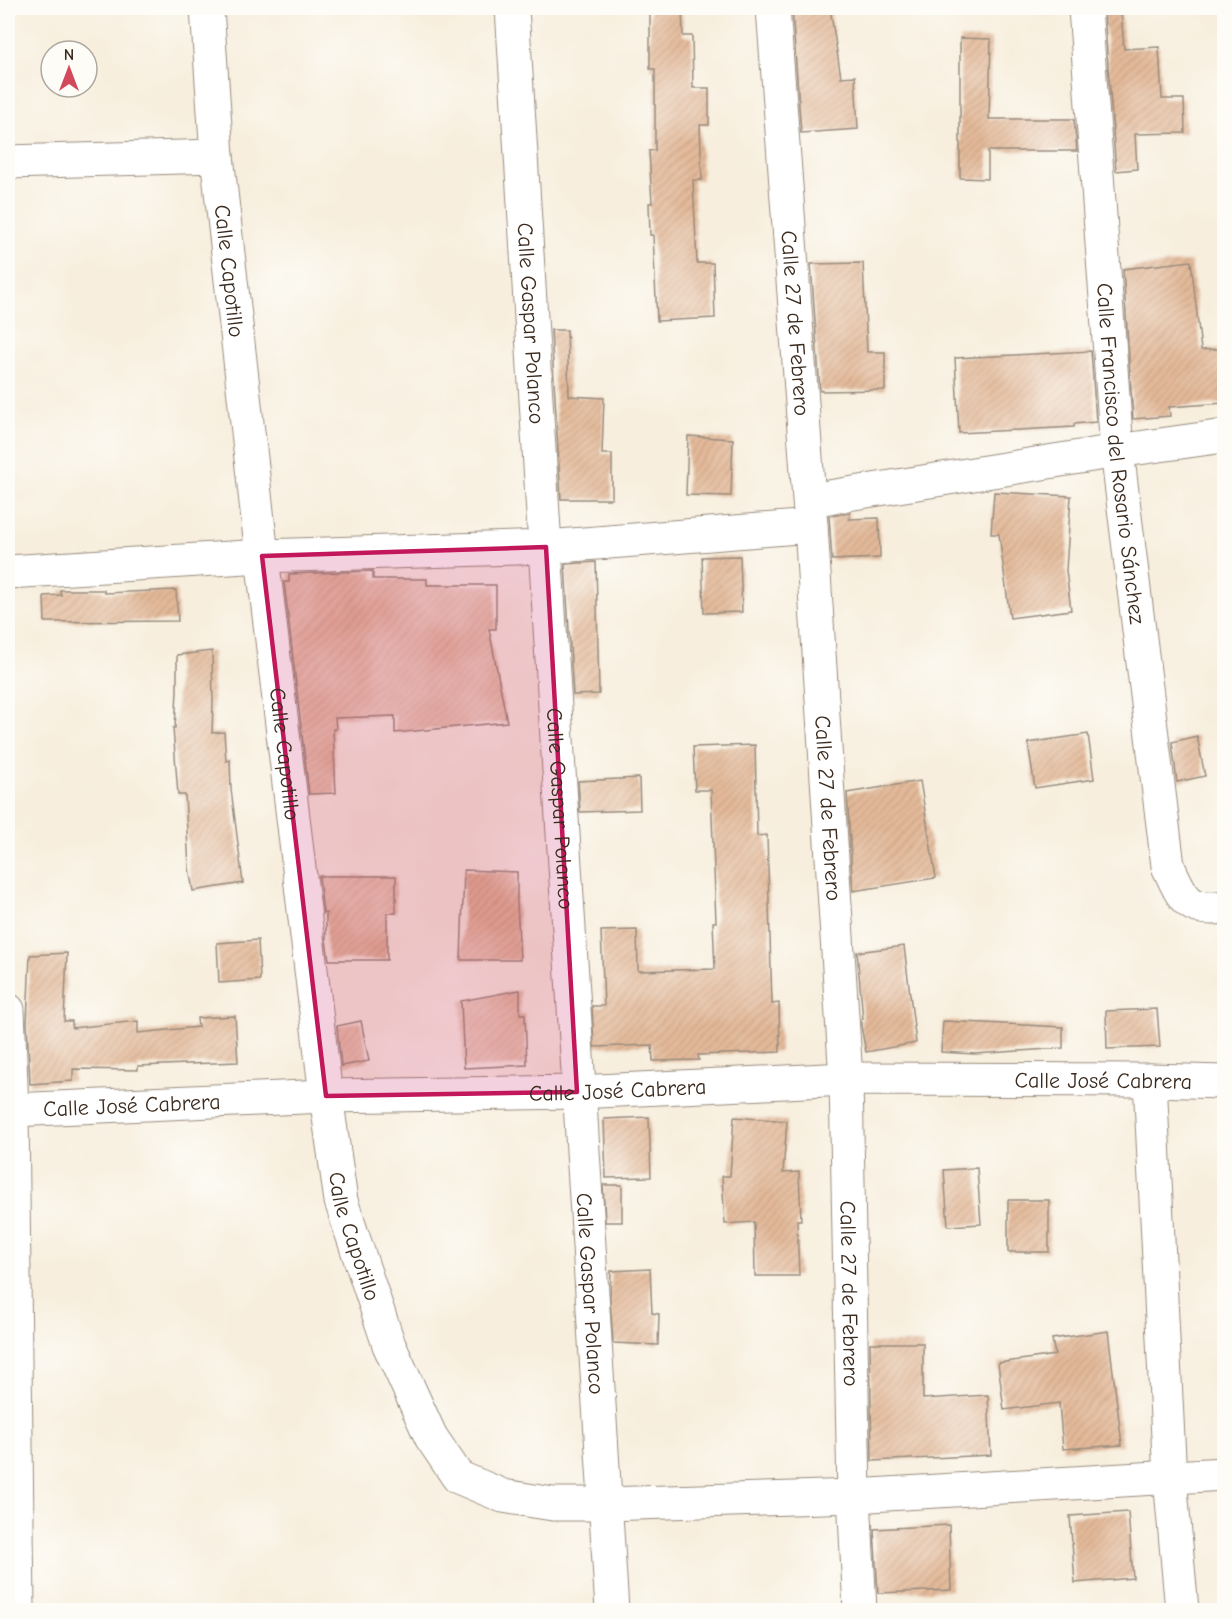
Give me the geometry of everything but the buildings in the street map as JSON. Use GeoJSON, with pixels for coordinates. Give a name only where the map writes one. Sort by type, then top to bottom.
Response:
{"type":"FeatureCollection","features":[{"type":"Feature","properties":{"kind":"street","name":"Calle Capotillo"},"geometry":{"type":"LineString","coordinates":[[207,8],[217,156],[326,1096],[341,1201],[389,1345],[431,1437],[458,1477],[503,1496],[553,1503],[605,1504]]}},
{"type":"Feature","properties":{"kind":"street","name":"Calle Gaspar Polanco"},"geometry":{"type":"LineString","coordinates":[[512,8],[577,1092],[612,1611]]}},
{"type":"Feature","properties":{"kind":"street","name":"Calle 27 de Febrero"},"geometry":{"type":"LineString","coordinates":[[772,8],[811,513],[846,1079],[854,1496],[860,1611]]}},
{"type":"Feature","properties":{"kind":"street","name":"Calle Francisco del Rosario Sánchez"},"geometry":{"type":"LineString","coordinates":[[1085,8],[1117,451],[1168,866],[1181,894],[1193,906],[1213,909],[1224,907]]}},
{"type":"Feature","properties":{"kind":"street"},"geometry":{"type":"LineString","coordinates":[[8,162],[217,156]]}},
{"type":"Feature","properties":{"kind":"street"},"geometry":{"type":"LineString","coordinates":[[8,572],[262,556],[546,547],[811,513],[1117,451],[1224,436]]}},
{"type":"Feature","properties":{"kind":"street"},"geometry":{"type":"LineString","coordinates":[[8,1010],[12,1110],[18,1611]]}},
{"type":"Feature","properties":{"kind":"street","name":"Calle José Cabrera"},"geometry":{"type":"LineString","coordinates":[[12,1110],[326,1096],[577,1092],[846,1079],[1224,1082]]}},
{"type":"Feature","properties":{"kind":"street"},"geometry":{"type":"LineString","coordinates":[[1149,1080],[1170,1478],[1182,1611]]}},
{"type":"Feature","properties":{"kind":"street"},"geometry":{"type":"LineString","coordinates":[[605,1504],[854,1496],[1224,1474]]}},
{"type":"Feature","properties":{"kind":"highlighted area"},"geometry":{"type":"Polygon","coordinates":[[[546,547],[577,1092],[326,1096],[262,556],[546,547]]]}}]}
